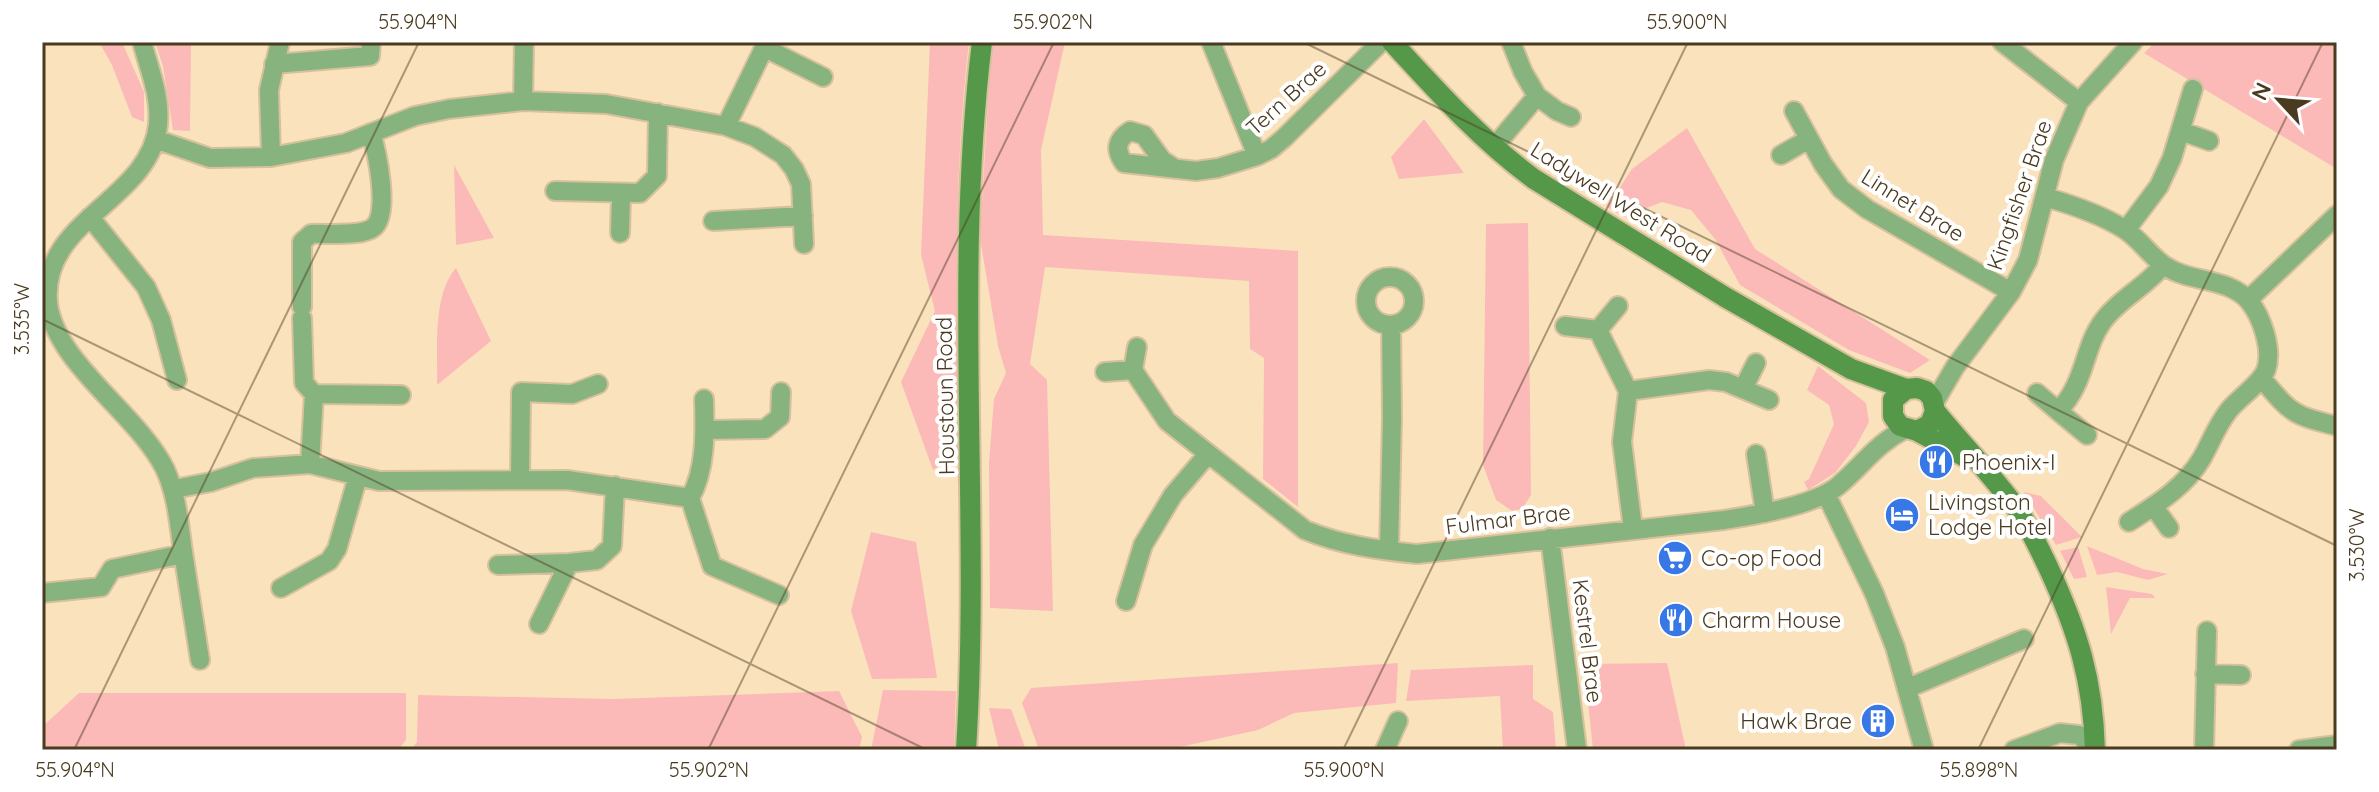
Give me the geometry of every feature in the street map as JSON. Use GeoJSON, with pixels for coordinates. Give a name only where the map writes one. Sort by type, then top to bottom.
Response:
{"type":"FeatureCollection","features":[{"type":"Feature","properties":{"kind":"street"},"geometry":{"type":"LineString","coordinates":[[142,42],[158,105],[155,139],[149,157],[139,172],[69,237],[54,258],[48,285],[47,326],[150,444],[174,489],[200,660]]}},
{"type":"Feature","properties":{"kind":"street"},"geometry":{"type":"LineString","coordinates":[[271,157],[269,90],[280,42]]}},
{"type":"Feature","properties":{"kind":"street"},"geometry":{"type":"LineString","coordinates":[[274,64],[370,56],[371,42]]}},
{"type":"Feature","properties":{"kind":"street"},"geometry":{"type":"LineString","coordinates":[[523,101],[524,42]]}},
{"type":"Feature","properties":{"kind":"street","name":"Houstoun Road"},"geometry":{"type":"LineString","coordinates":[[966,750],[971,621],[967,311],[975,99],[982,42]]}},
{"type":"Feature","properties":{"kind":"street","name":"Tern Brae"},"geometry":{"type":"LineString","coordinates":[[1211,42],[1257,156]]}},
{"type":"Feature","properties":{"kind":"street","name":"Tern Brae"},"geometry":{"type":"LineString","coordinates":[[1174,168],[1196,171],[1257,156],[1271,149],[1381,42]]}},
{"type":"Feature","properties":{"kind":"street","name":"Ladywell West Road"},"geometry":{"type":"LineString","coordinates":[[1392,42],[1452,108],[1534,179],[1851,369],[1924,398],[1984,468],[2032,533],[2082,649],[2091,690],[2095,749]]}},
{"type":"Feature","properties":{"kind":"street"},"geometry":{"type":"LineString","coordinates":[[1511,42],[1537,96],[1571,117]]}},
{"type":"Feature","properties":{"kind":"street"},"geometry":{"type":"LineString","coordinates":[[2002,42],[2079,102]]}},
{"type":"Feature","properties":{"kind":"street","name":"Kingfisher Brae"},"geometry":{"type":"LineString","coordinates":[[1924,398],[1955,367],[2011,292],[2028,260],[2054,160],[2079,102],[2133,42]]}},
{"type":"Feature","properties":{"kind":"street"},"geometry":{"type":"LineString","coordinates":[[726,126],[766,45],[823,77]]}},
{"type":"Feature","properties":{"kind":"street"},"geometry":{"type":"LineString","coordinates":[[2126,230],[2159,186],[2181,131],[2193,89]]}},
{"type":"Feature","properties":{"kind":"street"},"geometry":{"type":"LineString","coordinates":[[1494,147],[1537,96]]}},
{"type":"Feature","properties":{"kind":"street"},"geometry":{"type":"LineString","coordinates":[[155,139],[210,158],[271,157],[346,143],[415,116],[449,109],[523,101],[606,104],[726,126],[755,137],[783,155],[801,184],[804,244]]}},
{"type":"Feature","properties":{"kind":"street","name":"Linnet Brae"},"geometry":{"type":"LineString","coordinates":[[1794,111],[1823,164],[1841,189],[1867,209],[2011,292]]}},
{"type":"Feature","properties":{"kind":"street"},"geometry":{"type":"LineString","coordinates":[[555,191],[640,193],[657,176],[658,113]]}},
{"type":"Feature","properties":{"kind":"street"},"geometry":{"type":"LineString","coordinates":[[2181,131],[2209,141]]}},
{"type":"Feature","properties":{"kind":"street"},"geometry":{"type":"LineString","coordinates":[[310,464],[314,394],[304,383],[302,242],[311,234],[361,233],[373,228],[380,217],[380,160],[371,133]]}},
{"type":"Feature","properties":{"kind":"street"},"geometry":{"type":"LineString","coordinates":[[1781,155],[1809,139]]}},
{"type":"Feature","properties":{"kind":"street"},"geometry":{"type":"LineString","coordinates":[[620,233],[621,194]]}},
{"type":"Feature","properties":{"kind":"street"},"geometry":{"type":"LineString","coordinates":[[2045,197],[2092,212],[2126,230],[2163,265],[2177,272],[2232,288],[2248,300],[2258,317],[2268,348],[2267,368],[2262,379],[2242,394],[2227,412],[2187,480],[2154,507],[2129,522]]}},
{"type":"Feature","properties":{"kind":"street"},"geometry":{"type":"LineString","coordinates":[[2248,300],[2337,215]]}},
{"type":"Feature","properties":{"kind":"street"},"geometry":{"type":"LineString","coordinates":[[713,221],[803,216]]}},
{"type":"Feature","properties":{"kind":"street"},"geometry":{"type":"LineString","coordinates":[[90,217],[146,287],[161,320],[177,380]]}},
{"type":"Feature","properties":{"kind":"street"},"geometry":{"type":"LineString","coordinates":[[2323,229],[2337,243]]}},
{"type":"Feature","properties":{"kind":"street"},"geometry":{"type":"LineString","coordinates":[[2058,411],[2076,387],[2100,324],[2119,303],[2154,277],[2163,265]]}},
{"type":"Feature","properties":{"kind":"street"},"geometry":{"type":"LineString","coordinates":[[1598,330],[1618,306]]}},
{"type":"Feature","properties":{"kind":"street"},"geometry":{"type":"LineString","coordinates":[[1389,551],[1391,325]]}},
{"type":"Feature","properties":{"kind":"street"},"geometry":{"type":"LineString","coordinates":[[1565,326],[1598,330]]}},
{"type":"Feature","properties":{"kind":"street"},"geometry":{"type":"LineString","coordinates":[[1598,330],[1628,391],[1622,442],[1633,529]]}},
{"type":"Feature","properties":{"kind":"street"},"geometry":{"type":"LineString","coordinates":[[1105,372],[1133,370],[1137,347]]}},
{"type":"Feature","properties":{"kind":"street"},"geometry":{"type":"LineString","coordinates":[[1743,389],[1756,363]]}},
{"type":"Feature","properties":{"kind":"street","name":"Ladywell West Road"},"geometry":{"type":"LineString","coordinates":[[1851,369],[1902,421],[1984,468]]}},
{"type":"Feature","properties":{"kind":"street","name":"Fulmar Brae"},"geometry":{"type":"LineString","coordinates":[[1133,370],[1167,421],[1305,530],[1324,538],[1417,554],[1765,513],[1826,494],[1839,485],[1902,421]]}},
{"type":"Feature","properties":{"kind":"street"},"geometry":{"type":"LineString","coordinates":[[2262,379],[2289,410],[2301,418],[2337,426]]}},
{"type":"Feature","properties":{"kind":"street"},"geometry":{"type":"LineString","coordinates":[[1628,391],[1709,380],[1769,400]]}},
{"type":"Feature","properties":{"kind":"street"},"geometry":{"type":"LineString","coordinates":[[520,480],[521,392],[572,394],[598,384]]}},
{"type":"Feature","properties":{"kind":"street"},"geometry":{"type":"LineString","coordinates":[[705,430],[765,429],[780,417],[781,392]]}},
{"type":"Feature","properties":{"kind":"street"},"geometry":{"type":"LineString","coordinates":[[2037,393],[2087,435]]}},
{"type":"Feature","properties":{"kind":"street"},"geometry":{"type":"LineString","coordinates":[[314,394],[401,395]]}},
{"type":"Feature","properties":{"kind":"street"},"geometry":{"type":"LineString","coordinates":[[1924,398],[1930,424],[1902,421],[1893,400],[1924,398]]}},
{"type":"Feature","properties":{"kind":"street"},"geometry":{"type":"LineString","coordinates":[[704,399],[705,430],[699,483],[690,498],[712,566],[779,595]]}},
{"type":"Feature","properties":{"kind":"street"},"geometry":{"type":"LineString","coordinates":[[1126,601],[1143,545],[1173,495],[1208,454]]}},
{"type":"Feature","properties":{"kind":"street"},"geometry":{"type":"LineString","coordinates":[[1756,454],[1765,513]]}},
{"type":"Feature","properties":{"kind":"street"},"geometry":{"type":"LineString","coordinates":[[174,489],[211,482],[253,468],[310,464],[402,483],[567,480],[690,498]]}},
{"type":"Feature","properties":{"kind":"street"},"geometry":{"type":"LineString","coordinates":[[281,588],[329,561],[337,549],[358,476]]}},
{"type":"Feature","properties":{"kind":"street"},"geometry":{"type":"LineString","coordinates":[[498,565],[597,560],[612,546],[615,486]]}},
{"type":"Feature","properties":{"kind":"street"},"geometry":{"type":"LineString","coordinates":[[1826,494],[1874,593],[1908,688],[1924,750]]}},
{"type":"Feature","properties":{"kind":"street"},"geometry":{"type":"LineString","coordinates":[[2154,507],[2169,528]]}},
{"type":"Feature","properties":{"kind":"street","name":"Kestrel Brae"},"geometry":{"type":"LineString","coordinates":[[1550,538],[1577,750]]}},
{"type":"Feature","properties":{"kind":"street"},"geometry":{"type":"LineString","coordinates":[[42,593],[101,587],[108,562],[183,554]]}},
{"type":"Feature","properties":{"kind":"street"},"geometry":{"type":"LineString","coordinates":[[539,624],[569,563]]}},
{"type":"Feature","properties":{"kind":"street"},"geometry":{"type":"LineString","coordinates":[[2204,750],[2207,631]]}},
{"type":"Feature","properties":{"kind":"street"},"geometry":{"type":"LineString","coordinates":[[1908,688],[2024,639]]}},
{"type":"Feature","properties":{"kind":"street"},"geometry":{"type":"LineString","coordinates":[[2205,674],[2241,675]]}},
{"type":"Feature","properties":{"kind":"street"},"geometry":{"type":"LineString","coordinates":[[1385,750],[1398,721]]}},
{"type":"Feature","properties":{"kind":"street"},"geometry":{"type":"LineString","coordinates":[[2014,750],[2060,733],[2079,735],[2095,749]]}},
{"type":"Feature","properties":{"kind":"street"},"geometry":{"type":"LineString","coordinates":[[2299,750],[2337,745]]}},
{"type":"Feature","properties":{"kind":"shaded area"},"geometry":{"type":"Polygon","coordinates":[[[99,42],[122,42],[144,92],[144,122],[132,117],[112,65],[99,42]]]}},
{"type":"Feature","properties":{"kind":"shaded area"},"geometry":{"type":"Polygon","coordinates":[[[155,42],[191,42],[190,131],[173,130],[163,66],[155,42]]]}},
{"type":"Feature","properties":{"kind":"shaded area"},"geometry":{"type":"Polygon","coordinates":[[[930,42],[969,42],[958,196],[959,453],[933,470],[901,382],[935,311],[921,255],[930,42]]]}},
{"type":"Feature","properties":{"kind":"shaded area"},"geometry":{"type":"Polygon","coordinates":[[[994,42],[1065,42],[1041,150],[1043,235],[1298,251],[1298,507],[1263,479],[1264,358],[1250,349],[1249,281],[1045,267],[1030,364],[1047,380],[1053,611],[990,608],[989,463],[994,399],[1006,373],[998,346],[980,238],[994,42]]]}},
{"type":"Feature","properties":{"kind":"shaded area"},"geometry":{"type":"Polygon","coordinates":[[[2155,42],[2337,42],[2337,169],[2144,53],[2155,42]]]}},
{"type":"Feature","properties":{"kind":"shaded area"},"geometry":{"type":"Polygon","coordinates":[[[1424,119],[1464,173],[1399,179],[1391,157],[1424,119]]]}},
{"type":"Feature","properties":{"kind":"shaded area"},"geometry":{"type":"Polygon","coordinates":[[[1687,128],[1755,249],[1930,360],[1910,373],[1849,350],[1740,285],[1715,239],[1691,210],[1662,202],[1624,217],[1607,207],[1632,169],[1687,128]]]}},
{"type":"Feature","properties":{"kind":"shaded area"},"geometry":{"type":"Polygon","coordinates":[[[454,165],[494,238],[456,245],[454,165]]]}},
{"type":"Feature","properties":{"kind":"shaded area"},"geometry":{"type":"Polygon","coordinates":[[[1528,223],[1531,495],[1522,509],[1512,511],[1496,500],[1483,465],[1486,224],[1528,223]]]}},
{"type":"Feature","properties":{"kind":"shaded area"},"geometry":{"type":"Polygon","coordinates":[[[456,268],[491,341],[437,385],[440,308],[448,279],[456,268]]]}},
{"type":"Feature","properties":{"kind":"shaded area"},"geometry":{"type":"Polygon","coordinates":[[[1818,366],[1866,403],[1869,422],[1856,446],[1835,473],[1808,490],[1804,482],[1809,479],[1834,424],[1829,405],[1807,390],[1818,366]]]}},
{"type":"Feature","properties":{"kind":"shaded area"},"geometry":{"type":"Polygon","coordinates":[[[2024,492],[2041,496],[2082,537],[2056,545],[2024,492]]]}},
{"type":"Feature","properties":{"kind":"shaded area"},"geometry":{"type":"Polygon","coordinates":[[[871,532],[916,542],[937,678],[872,679],[851,611],[871,532]]]}},
{"type":"Feature","properties":{"kind":"shaded area"},"geometry":{"type":"Polygon","coordinates":[[[2087,546],[2143,569],[2168,574],[2148,580],[2117,572],[2097,575],[2087,546]]]}},
{"type":"Feature","properties":{"kind":"shaded area"},"geometry":{"type":"Polygon","coordinates":[[[2078,547],[2087,577],[2074,579],[2060,551],[2078,547]]]}},
{"type":"Feature","properties":{"kind":"shaded area"},"geometry":{"type":"Polygon","coordinates":[[[2106,587],[2152,594],[2155,598],[2130,598],[2111,634],[2106,587]]]}},
{"type":"Feature","properties":{"kind":"shaded area"},"geometry":{"type":"Polygon","coordinates":[[[1398,663],[1396,703],[1294,713],[1258,730],[1166,750],[1039,750],[1022,703],[1031,688],[1398,663]]]}},
{"type":"Feature","properties":{"kind":"shaded area"},"geometry":{"type":"Polygon","coordinates":[[[1667,663],[1686,750],[1593,750],[1584,664],[1667,663]]]}},
{"type":"Feature","properties":{"kind":"shaded area"},"geometry":{"type":"Polygon","coordinates":[[[1533,665],[1533,699],[1553,712],[1556,750],[1503,750],[1500,696],[1406,701],[1411,670],[1533,665]]]}},
{"type":"Feature","properties":{"kind":"shaded area"},"geometry":{"type":"Polygon","coordinates":[[[883,690],[956,691],[954,750],[871,750],[883,690]]]}},
{"type":"Feature","properties":{"kind":"shaded area"},"geometry":{"type":"Polygon","coordinates":[[[839,691],[862,737],[859,750],[411,750],[417,742],[418,695],[613,699],[839,691]]]}},
{"type":"Feature","properties":{"kind":"shaded area"},"geometry":{"type":"Polygon","coordinates":[[[79,693],[406,693],[406,740],[398,750],[42,750],[42,727],[79,693]]]}},
{"type":"Feature","properties":{"kind":"shaded area"},"geometry":{"type":"Polygon","coordinates":[[[989,708],[1011,709],[1026,750],[999,750],[989,708]]]}},
{"type":"Feature","properties":{"kind":"place","name":"Phoenix-I"},"geometry":{"type":"Point","coordinates":[1936,462]}},
{"type":"Feature","properties":{"kind":"place","name":"Livingston Lodge Hotel"},"geometry":{"type":"Point","coordinates":[1902,515]}},
{"type":"Feature","properties":{"kind":"place","name":"Co-op Food"},"geometry":{"type":"Point","coordinates":[1675,558]}},
{"type":"Feature","properties":{"kind":"place","name":"Charm House"},"geometry":{"type":"Point","coordinates":[1676,620]}},
{"type":"Feature","properties":{"kind":"place","name":"Hawk Brae"},"geometry":{"type":"Point","coordinates":[1878,721]}}]}
